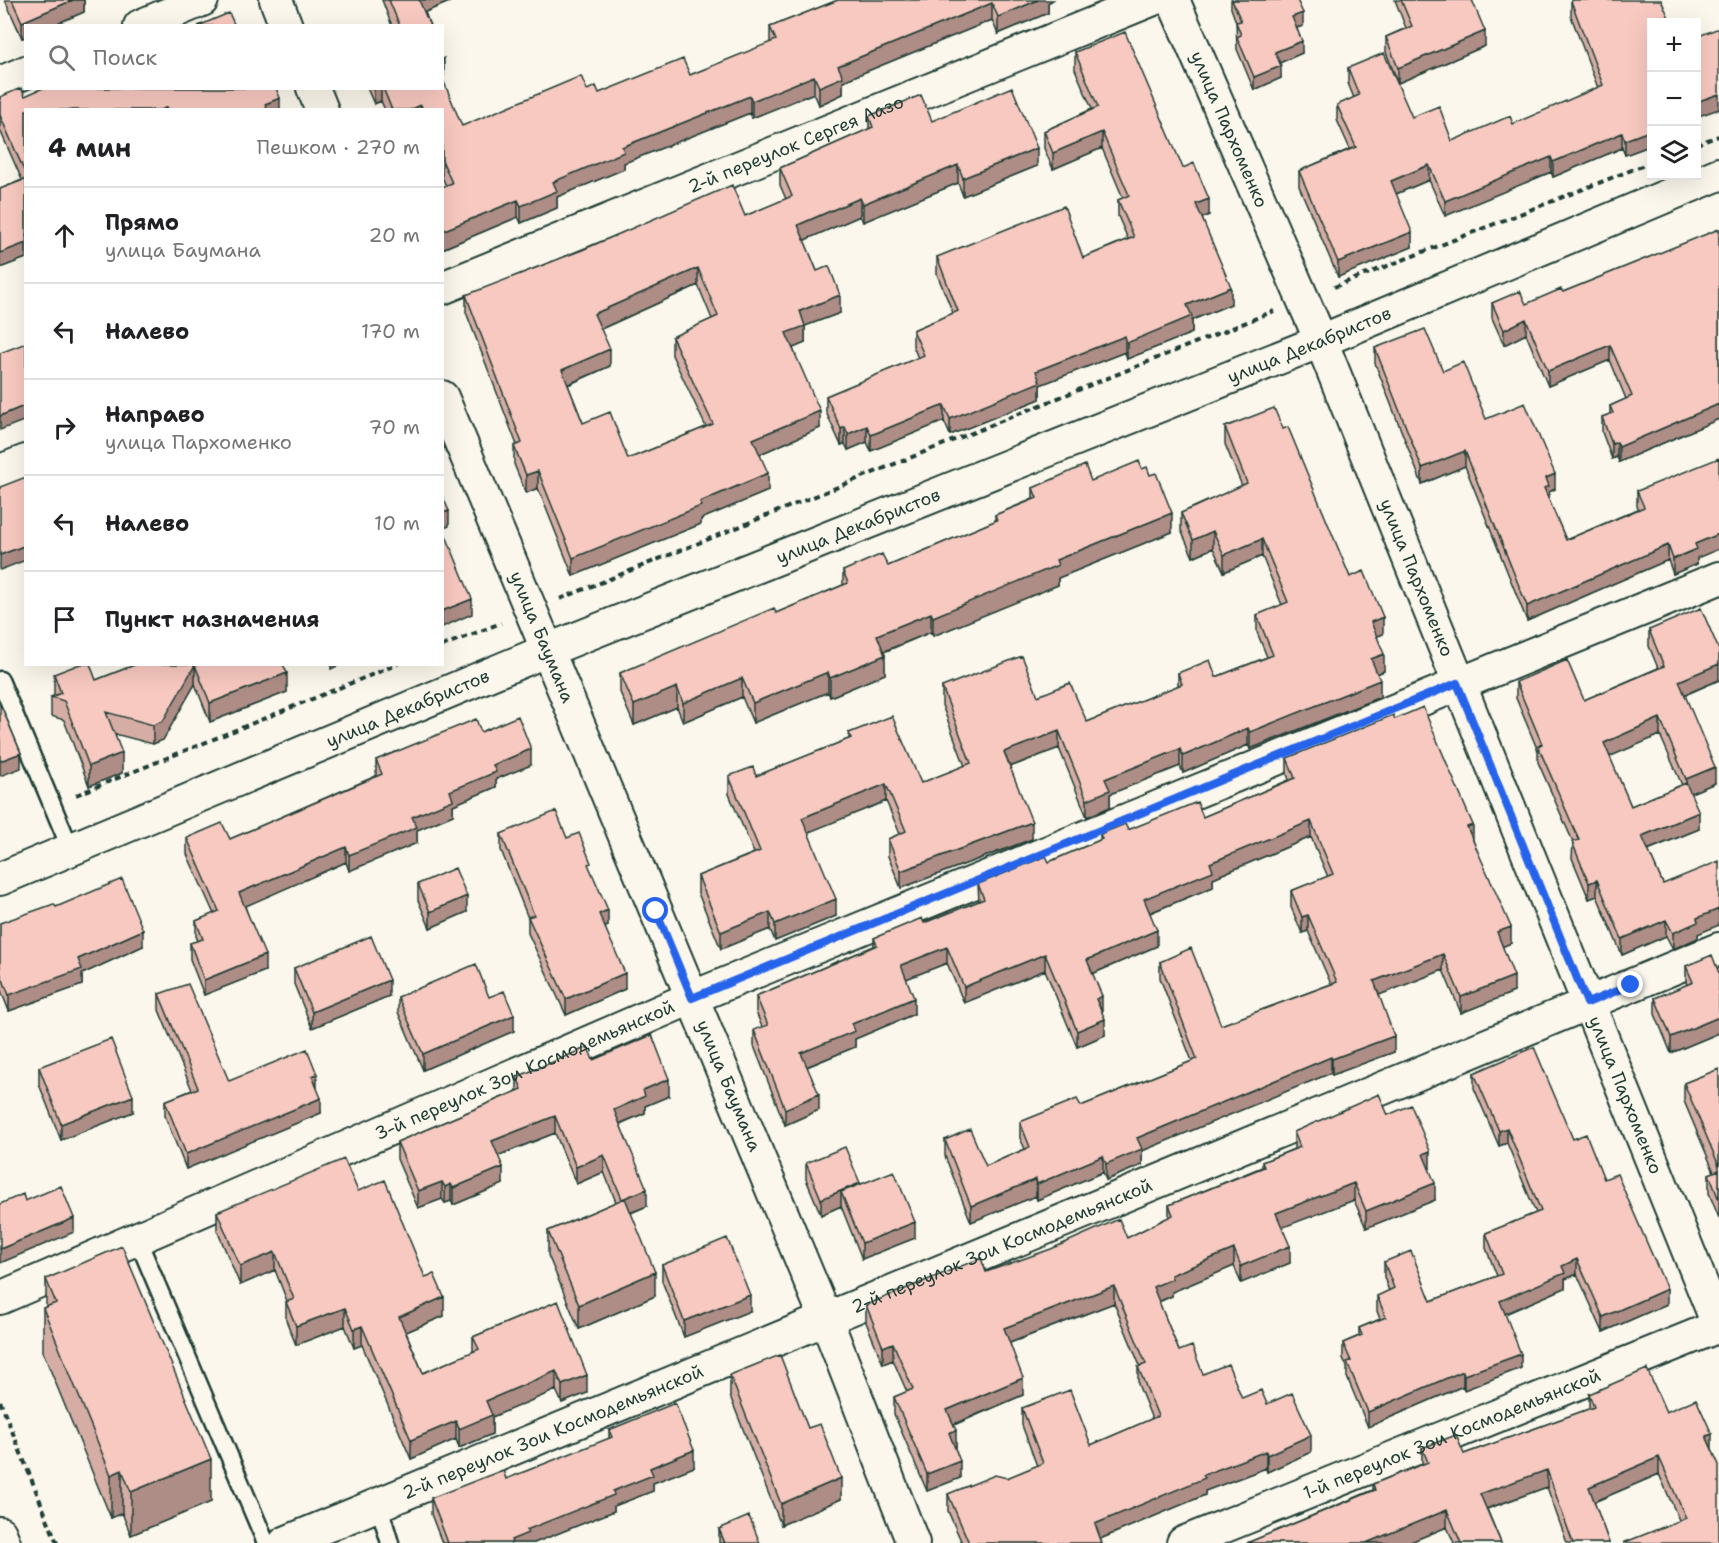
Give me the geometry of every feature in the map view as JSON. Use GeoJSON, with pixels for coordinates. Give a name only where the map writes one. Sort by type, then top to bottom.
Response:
{"type":"FeatureCollection","features":[{"type":"Feature","properties":{"kind":"street"},"geometry":{"type":"LineString","coordinates":[[145,24],[202,0]]}},
{"type":"Feature","properties":{"kind":"street"},"geometry":{"type":"LineString","coordinates":[[276,0],[285,24]]}},
{"type":"Feature","properties":{"kind":"street","name":"2-й переулок Сергея Лазо"},"geometry":{"type":"LineString","coordinates":[[444,287],[1151,0]]}},
{"type":"Feature","properties":{"kind":"street","name":"улица Пархоменко"},"geometry":{"type":"LineString","coordinates":[[1173,0],[1321,341],[1457,683],[1719,1326]]}},
{"type":"Feature","properties":{"kind":"street"},"geometry":{"type":"LineString","coordinates":[[0,83],[24,73]]}},
{"type":"Feature","properties":{"kind":"street"},"geometry":{"type":"LineString","coordinates":[[314,90],[321,108]]}},
{"type":"Feature","properties":{"kind":"street","name":"улица Декабристов"},"geometry":{"type":"LineString","coordinates":[[0,879],[548,650],[1321,341],[1719,174]]}},
{"type":"Feature","properties":{"kind":"street","name":"улица Баумана"},"geometry":{"type":"LineString","coordinates":[[444,402],[826,1319],[913,1543]]}},
{"type":"Feature","properties":{"kind":"street"},"geometry":{"type":"LineString","coordinates":[[0,471],[24,461]]}},
{"type":"Feature","properties":{"kind":"street","name":"3-й переулок Зои Космодемьянской"},"geometry":{"type":"LineString","coordinates":[[0,1298],[692,998],[1457,683],[1719,578]]}},
{"type":"Feature","properties":{"kind":"street","name":"2-й переулок Зои Космодемьянской"},"geometry":{"type":"LineString","coordinates":[[285,1543],[1719,949]]}},
{"type":"Feature","properties":{"kind":"street","name":"1-й переулок Зои Космодемьянской"},"geometry":{"type":"LineString","coordinates":[[1183,1543],[1719,1326]]}},
{"type":"Feature","properties":{"kind":"street"},"geometry":{"type":"LineString","coordinates":[[0,1533],[4,1543]]}},
{"type":"Feature","properties":{"kind":"lane"},"geometry":{"type":"LineString","coordinates":[[0,680],[71,850]]}},
{"type":"Feature","properties":{"kind":"lane"},"geometry":{"type":"LineString","coordinates":[[137,1238],[266,1543]]}},
{"type":"Feature","properties":{"kind":"lane"},"geometry":{"type":"LineString","coordinates":[[379,1506],[390,1543]]}},
{"type":"Feature","properties":{"kind":"path"},"geometry":{"type":"LineString","coordinates":[[1701,142],[1719,136]]}},
{"type":"Feature","properties":{"kind":"path"},"geometry":{"type":"LineString","coordinates":[[444,645],[1302,299],[1647,164]]}},
{"type":"Feature","properties":{"kind":"path"},"geometry":{"type":"LineString","coordinates":[[52,804],[393,666]]}},
{"type":"Feature","properties":{"kind":"path"},"geometry":{"type":"LineString","coordinates":[[0,1401],[57,1543]]}},
{"type":"Feature","properties":{"kind":"building"},"geometry":{"type":"Polygon","coordinates":[[[12,0],[73,0],[22,22],[12,0]]]}},
{"type":"Feature","properties":{"kind":"building"},"geometry":{"type":"Polygon","coordinates":[[[389,0],[419,0],[429,24],[399,24],[389,0]]]}},
{"type":"Feature","properties":{"kind":"building"},"geometry":{"type":"Polygon","coordinates":[[[838,0],[1038,0],[998,17],[992,3],[838,66],[843,77],[819,87],[814,76],[752,101],[750,96],[622,147],[624,152],[553,182],[557,191],[521,206],[518,200],[444,230],[444,186],[452,183],[444,165],[444,108],[422,108],[421,105],[414,108],[391,108],[384,90],[444,90],[444,82],[462,126],[581,76],[587,90],[596,86],[599,93],[683,59],[690,75],[776,40],[770,27],[838,0]]]}},
{"type":"Feature","properties":{"kind":"building"},"geometry":{"type":"Polygon","coordinates":[[[1232,0],[1297,0],[1303,13],[1292,17],[1302,41],[1275,52],[1281,66],[1254,77],[1237,37],[1241,35],[1236,22],[1241,21],[1232,0]]]}},
{"type":"Feature","properties":{"kind":"building"},"geometry":{"type":"Polygon","coordinates":[[[1401,0],[1472,0],[1485,31],[1398,68],[1386,37],[1412,26],[1401,0]]]}},
{"type":"Feature","properties":{"kind":"building"},"geometry":{"type":"Polygon","coordinates":[[[1661,0],[1669,18],[1647,18],[1647,132],[1625,140],[1622,133],[1553,162],[1551,157],[1445,201],[1429,165],[1391,181],[1412,232],[1338,262],[1299,171],[1356,147],[1337,105],[1359,95],[1348,68],[1384,53],[1412,117],[1439,106],[1452,141],[1510,116],[1513,124],[1603,85],[1571,1],[1661,0]]]}},
{"type":"Feature","properties":{"kind":"building"},"geometry":{"type":"Polygon","coordinates":[[[229,13],[234,24],[203,24],[229,13]]]}},
{"type":"Feature","properties":{"kind":"building"},"geometry":{"type":"Polygon","coordinates":[[[1719,28],[1719,94],[1701,100],[1701,72],[1701,35],[1719,28]]]}},
{"type":"Feature","properties":{"kind":"building"},"geometry":{"type":"Polygon","coordinates":[[[1125,32],[1183,168],[1194,163],[1209,199],[1196,204],[1231,287],[1187,305],[1192,316],[1127,343],[1125,336],[1036,371],[1040,382],[950,419],[944,405],[871,435],[867,426],[848,434],[845,427],[841,429],[826,396],[924,355],[913,330],[958,311],[937,257],[1064,206],[1083,258],[1134,237],[1118,200],[1129,195],[1102,132],[1053,153],[1044,131],[1098,107],[1075,52],[1125,32]]]}},
{"type":"Feature","properties":{"kind":"building"},"geometry":{"type":"Polygon","coordinates":[[[1012,87],[1037,148],[963,178],[958,165],[863,204],[860,198],[798,225],[817,271],[829,266],[840,295],[800,311],[805,326],[786,333],[820,411],[753,439],[768,473],[700,502],[701,506],[573,558],[538,471],[526,475],[514,446],[522,443],[466,295],[582,250],[732,185],[745,216],[792,196],[780,168],[873,127],[869,116],[921,95],[932,121],[1012,87]],[[698,268],[594,314],[610,349],[562,370],[583,423],[610,412],[628,459],[713,424],[672,337],[718,316],[698,268]]]}},
{"type":"Feature","properties":{"kind":"building"},"geometry":{"type":"Polygon","coordinates":[[[21,88],[25,96],[38,90],[277,90],[280,98],[265,104],[266,108],[24,108],[24,170],[0,115],[0,97],[21,88]]]}},
{"type":"Feature","properties":{"kind":"building"},"geometry":{"type":"Polygon","coordinates":[[[24,180],[24,244],[0,253],[0,189],[24,180]]]}},
{"type":"Feature","properties":{"kind":"building"},"geometry":{"type":"Polygon","coordinates":[[[1719,229],[1719,404],[1619,447],[1617,442],[1612,444],[1602,417],[1613,413],[1610,406],[1632,396],[1610,345],[1548,371],[1526,319],[1504,330],[1492,303],[1520,291],[1526,304],[1561,289],[1563,292],[1719,229]]]}},
{"type":"Feature","properties":{"kind":"building"},"geometry":{"type":"Polygon","coordinates":[[[1425,329],[1443,371],[1463,362],[1486,419],[1525,403],[1555,474],[1546,478],[1549,486],[1544,488],[1566,540],[1644,507],[1637,491],[1719,458],[1719,534],[1695,544],[1697,549],[1673,559],[1668,545],[1527,606],[1465,451],[1422,468],[1375,348],[1425,329]]]}},
{"type":"Feature","properties":{"kind":"building"},"geometry":{"type":"Polygon","coordinates":[[[24,344],[24,406],[0,416],[0,353],[24,344]]]}},
{"type":"Feature","properties":{"kind":"building"},"geometry":{"type":"Polygon","coordinates":[[[1274,408],[1283,429],[1288,427],[1350,577],[1364,571],[1383,617],[1371,622],[1384,654],[1371,659],[1380,680],[1250,732],[1248,728],[1183,756],[1180,749],[1105,779],[1110,790],[1087,800],[1059,731],[1004,752],[1032,822],[901,871],[888,839],[906,831],[886,784],[802,818],[836,899],[775,924],[770,912],[721,932],[698,876],[760,851],[729,776],[753,767],[756,776],[851,738],[849,733],[892,716],[921,783],[971,763],[942,687],[1022,656],[1038,696],[1070,683],[1087,722],[1182,684],[1178,673],[1210,660],[1216,677],[1273,655],[1257,615],[1288,602],[1262,539],[1224,555],[1213,531],[1193,540],[1181,513],[1247,483],[1225,427],[1274,408]]]}},
{"type":"Feature","properties":{"kind":"building"},"geometry":{"type":"Polygon","coordinates":[[[1139,461],[1142,469],[1147,467],[1150,475],[1156,473],[1172,513],[1056,560],[1058,565],[933,617],[931,613],[877,635],[885,655],[830,678],[828,672],[753,703],[742,678],[683,703],[677,687],[634,705],[620,673],[774,608],[776,613],[848,583],[843,571],[882,554],[888,566],[997,520],[995,515],[1037,498],[1033,488],[1085,465],[1091,481],[1139,461]]]}},
{"type":"Feature","properties":{"kind":"building"},"geometry":{"type":"Polygon","coordinates":[[[24,478],[24,546],[0,555],[0,487],[24,478]]]}},
{"type":"Feature","properties":{"kind":"building"},"geometry":{"type":"Polygon","coordinates":[[[444,500],[449,511],[444,512],[444,500]]]}},
{"type":"Feature","properties":{"kind":"building"},"geometry":{"type":"Polygon","coordinates":[[[444,531],[472,599],[444,610],[444,531]]]}},
{"type":"Feature","properties":{"kind":"building"},"geometry":{"type":"Polygon","coordinates":[[[1701,608],[1719,650],[1719,664],[1679,681],[1715,767],[1686,779],[1660,718],[1604,743],[1631,806],[1686,783],[1699,812],[1642,836],[1663,884],[1719,861],[1719,909],[1697,918],[1698,922],[1673,933],[1666,920],[1622,939],[1597,880],[1589,883],[1572,842],[1579,840],[1538,746],[1542,744],[1516,682],[1567,660],[1584,700],[1664,666],[1649,630],[1701,608]]]}},
{"type":"Feature","properties":{"kind":"building"},"geometry":{"type":"Polygon","coordinates":[[[75,666],[91,666],[96,680],[132,666],[194,666],[163,721],[153,725],[106,712],[122,753],[89,766],[64,701],[51,697],[61,693],[54,674],[75,666]]]}},
{"type":"Feature","properties":{"kind":"building"},"geometry":{"type":"Polygon","coordinates":[[[195,666],[284,666],[287,673],[210,703],[195,666]]]}},
{"type":"Feature","properties":{"kind":"building"},"geometry":{"type":"Polygon","coordinates":[[[0,703],[21,753],[0,761],[0,703]]]}},
{"type":"Feature","properties":{"kind":"building"},"geometry":{"type":"Polygon","coordinates":[[[1423,707],[1473,825],[1467,827],[1511,927],[1497,932],[1514,976],[1461,997],[1443,954],[1374,981],[1394,1036],[1332,1059],[1331,1057],[1137,1138],[1142,1149],[1106,1164],[1103,1156],[1037,1184],[1036,1179],[971,1206],[945,1140],[970,1129],[986,1166],[1030,1147],[1020,1122],[1077,1099],[1081,1106],[1197,1059],[1160,962],[1191,948],[1221,1025],[1337,982],[1308,915],[1302,917],[1291,891],[1333,874],[1311,821],[1210,863],[1213,871],[1144,899],[1157,930],[1087,960],[1102,996],[1096,999],[1105,1019],[1077,1031],[1045,954],[964,987],[947,947],[901,965],[914,998],[852,1024],[855,1031],[801,1053],[819,1094],[785,1109],[754,1030],[768,1025],[756,996],[877,945],[874,938],[922,918],[924,923],[984,899],[978,884],[1046,856],[1049,862],[1102,839],[1100,834],[1125,824],[1128,830],[1197,802],[1203,817],[1295,778],[1287,758],[1393,715],[1395,719],[1423,707]]]}},
{"type":"Feature","properties":{"kind":"building"},"geometry":{"type":"Polygon","coordinates":[[[518,716],[531,749],[493,765],[496,772],[450,791],[453,800],[412,817],[417,827],[349,855],[346,847],[239,893],[265,955],[204,980],[190,943],[203,939],[196,921],[219,911],[187,838],[222,823],[230,839],[382,774],[376,760],[476,719],[481,732],[518,716]]]}},
{"type":"Feature","properties":{"kind":"building"},"geometry":{"type":"Polygon","coordinates":[[[556,811],[567,838],[579,833],[591,863],[588,864],[608,910],[599,914],[625,973],[566,999],[528,917],[534,915],[501,834],[556,811]]]}},
{"type":"Feature","properties":{"kind":"building"},"geometry":{"type":"Polygon","coordinates":[[[455,868],[467,896],[430,912],[418,884],[455,868]]]}},
{"type":"Feature","properties":{"kind":"building"},"geometry":{"type":"Polygon","coordinates":[[[122,879],[143,930],[78,959],[82,969],[9,995],[0,972],[0,923],[54,904],[56,907],[122,879]]]}},
{"type":"Feature","properties":{"kind":"building"},"geometry":{"type":"Polygon","coordinates":[[[371,936],[389,980],[312,1012],[294,968],[371,936]]]}},
{"type":"Feature","properties":{"kind":"building"},"geometry":{"type":"Polygon","coordinates":[[[1712,955],[1719,973],[1719,1017],[1671,1037],[1655,998],[1693,982],[1686,966],[1712,955]]]}},
{"type":"Feature","properties":{"kind":"building"},"geometry":{"type":"Polygon","coordinates":[[[476,964],[489,997],[504,991],[514,1015],[423,1054],[398,997],[476,964]]]}},
{"type":"Feature","properties":{"kind":"building"},"geometry":{"type":"Polygon","coordinates":[[[188,984],[229,1081],[307,1049],[317,1074],[312,1076],[321,1098],[186,1154],[165,1101],[198,1088],[159,994],[188,984]]]}},
{"type":"Feature","properties":{"kind":"building"},"geometry":{"type":"Polygon","coordinates":[[[652,1035],[669,1079],[643,1090],[645,1096],[614,1110],[647,1189],[622,1199],[604,1155],[576,1167],[555,1116],[492,1141],[503,1167],[453,1188],[451,1184],[445,1187],[442,1182],[418,1191],[397,1142],[522,1089],[517,1077],[588,1047],[593,1060],[652,1035]]]}},
{"type":"Feature","properties":{"kind":"building"},"geometry":{"type":"Polygon","coordinates":[[[111,1039],[133,1096],[61,1124],[39,1067],[111,1039]]]}},
{"type":"Feature","properties":{"kind":"building"},"geometry":{"type":"Polygon","coordinates":[[[1534,1047],[1573,1139],[1586,1134],[1604,1179],[1617,1174],[1667,1289],[1603,1317],[1577,1259],[1562,1266],[1565,1273],[1500,1301],[1521,1354],[1464,1375],[1463,1371],[1368,1412],[1347,1362],[1351,1361],[1343,1343],[1362,1335],[1359,1328],[1386,1317],[1377,1296],[1394,1288],[1384,1262],[1411,1251],[1431,1301],[1502,1274],[1486,1233],[1541,1211],[1507,1128],[1499,1131],[1474,1073],[1534,1047]]]}},
{"type":"Feature","properties":{"kind":"building"},"geometry":{"type":"Polygon","coordinates":[[[1719,1069],[1719,1166],[1684,1083],[1719,1069]]]}},
{"type":"Feature","properties":{"kind":"building"},"geometry":{"type":"Polygon","coordinates":[[[1379,1094],[1388,1115],[1411,1105],[1430,1151],[1423,1154],[1435,1183],[1366,1211],[1354,1183],[1276,1213],[1290,1246],[1241,1266],[1234,1249],[1171,1275],[1172,1279],[1153,1287],[1179,1351],[1192,1346],[1203,1374],[1228,1364],[1242,1398],[1261,1390],[1267,1404],[1292,1393],[1311,1435],[1267,1455],[1266,1451],[1203,1475],[1205,1478],[1095,1524],[1102,1543],[969,1543],[948,1494],[995,1475],[1007,1478],[1043,1463],[1022,1408],[1070,1390],[1091,1445],[1158,1416],[1138,1367],[1146,1364],[1114,1286],[1004,1328],[1023,1378],[947,1410],[956,1430],[949,1433],[960,1461],[927,1474],[894,1397],[913,1389],[893,1343],[883,1347],[866,1305],[981,1258],[986,1272],[1051,1249],[1119,1219],[1127,1238],[1173,1215],[1169,1205],[1264,1167],[1262,1162],[1300,1147],[1294,1132],[1379,1094]]]}},
{"type":"Feature","properties":{"kind":"building"},"geometry":{"type":"Polygon","coordinates":[[[845,1147],[860,1183],[821,1199],[806,1163],[845,1147]]]}},
{"type":"Feature","properties":{"kind":"building"},"geometry":{"type":"Polygon","coordinates":[[[344,1159],[358,1191],[385,1180],[425,1277],[434,1274],[444,1297],[399,1317],[423,1373],[479,1349],[473,1337],[558,1301],[587,1375],[562,1385],[556,1371],[486,1401],[492,1415],[459,1429],[456,1421],[411,1440],[362,1326],[354,1329],[345,1308],[296,1326],[286,1302],[294,1299],[275,1252],[240,1266],[217,1212],[344,1159]]]}},
{"type":"Feature","properties":{"kind":"building"},"geometry":{"type":"Polygon","coordinates":[[[1719,1170],[1719,1200],[1709,1174],[1719,1170]]]}},
{"type":"Feature","properties":{"kind":"building"},"geometry":{"type":"Polygon","coordinates":[[[894,1171],[915,1222],[862,1243],[841,1192],[894,1171]]]}},
{"type":"Feature","properties":{"kind":"building"},"geometry":{"type":"Polygon","coordinates":[[[61,1186],[74,1218],[0,1249],[0,1204],[23,1194],[25,1201],[61,1186]]]}},
{"type":"Feature","properties":{"kind":"building"},"geometry":{"type":"Polygon","coordinates":[[[625,1198],[655,1272],[579,1305],[548,1231],[625,1198]]]}},
{"type":"Feature","properties":{"kind":"building"},"geometry":{"type":"Polygon","coordinates":[[[727,1238],[750,1295],[684,1321],[662,1265],[727,1238]]]}},
{"type":"Feature","properties":{"kind":"building"},"geometry":{"type":"Polygon","coordinates":[[[122,1246],[211,1459],[131,1492],[122,1470],[111,1475],[43,1308],[56,1303],[46,1279],[122,1246]]]}},
{"type":"Feature","properties":{"kind":"building"},"geometry":{"type":"Polygon","coordinates":[[[780,1355],[808,1428],[820,1424],[841,1478],[781,1504],[730,1375],[780,1355]]]}},
{"type":"Feature","properties":{"kind":"building"},"geometry":{"type":"Polygon","coordinates":[[[1647,1369],[1666,1412],[1696,1399],[1712,1434],[1706,1436],[1719,1465],[1719,1543],[1623,1543],[1686,1518],[1659,1457],[1589,1487],[1609,1543],[1573,1543],[1547,1470],[1480,1494],[1501,1543],[1461,1543],[1447,1510],[1366,1543],[1247,1543],[1375,1490],[1373,1484],[1428,1462],[1422,1448],[1456,1435],[1464,1454],[1594,1407],[1589,1394],[1647,1369]]]}},
{"type":"Feature","properties":{"kind":"building"},"geometry":{"type":"Polygon","coordinates":[[[675,1403],[694,1450],[650,1468],[653,1475],[613,1491],[614,1495],[526,1530],[528,1533],[511,1540],[512,1543],[448,1543],[431,1498],[503,1470],[506,1479],[612,1437],[609,1430],[675,1403]]]}},
{"type":"Feature","properties":{"kind":"building"},"geometry":{"type":"Polygon","coordinates":[[[749,1516],[760,1543],[725,1543],[719,1529],[749,1516]]]}},
{"type":"Feature","properties":{"kind":"route"},"geometry":{"type":"LineString","coordinates":[[656,911],[692,998],[1457,683],[1587,1003],[1631,985]]}}]}
